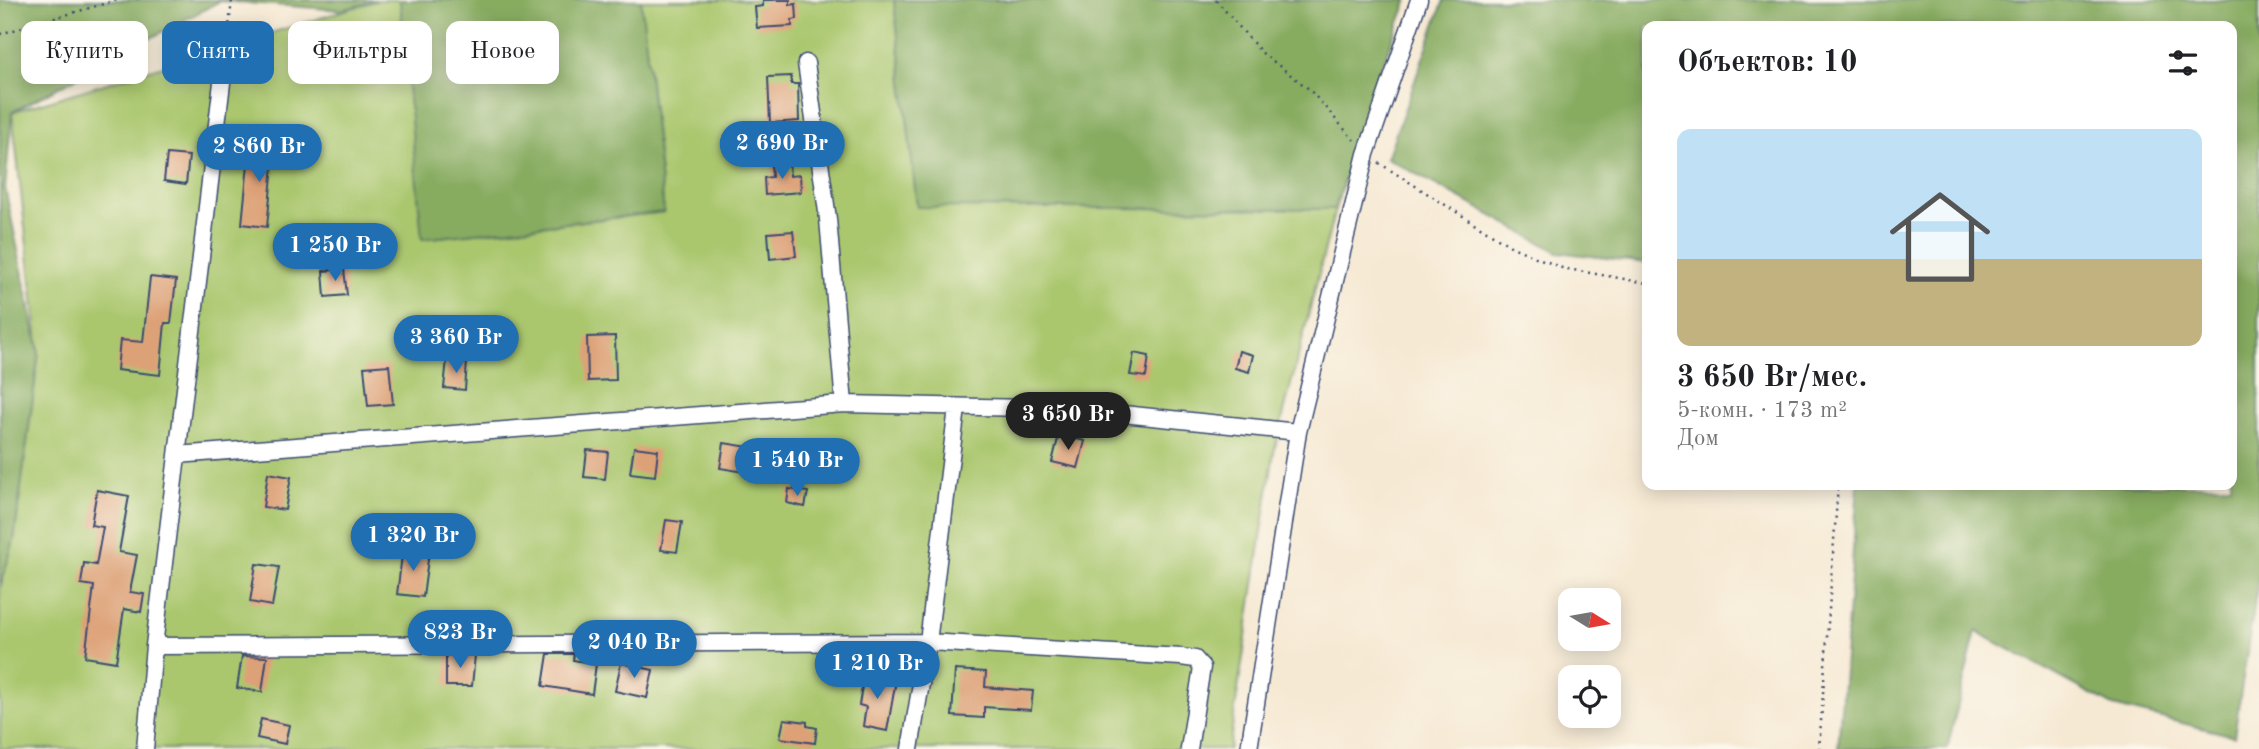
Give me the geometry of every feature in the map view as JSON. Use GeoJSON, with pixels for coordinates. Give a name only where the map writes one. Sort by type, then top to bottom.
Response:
{"type":"FeatureCollection","features":[{"type":"Feature","properties":{"kind":"street"},"geometry":{"type":"LineString","coordinates":[[1249,749],[1298,432],[1366,155],[1419,0]]}},
{"type":"Feature","properties":{"kind":"street"},"geometry":{"type":"LineString","coordinates":[[806,63],[828,219],[844,404]]}},
{"type":"Feature","properties":{"kind":"street"},"geometry":{"type":"LineString","coordinates":[[145,749],[154,646],[222,84]]}},
{"type":"Feature","properties":{"kind":"street"},"geometry":{"type":"LineString","coordinates":[[177,455],[844,404],[1074,409],[1298,432]]}},
{"type":"Feature","properties":{"kind":"street"},"geometry":{"type":"LineString","coordinates":[[909,749],[928,642],[957,408]]}},
{"type":"Feature","properties":{"kind":"street"},"geometry":{"type":"LineString","coordinates":[[154,646],[928,642],[1195,659],[1202,667],[1189,749]]}},
{"type":"Feature","properties":{"kind":"path"},"geometry":{"type":"LineString","coordinates":[[0,34],[117,0]]}},
{"type":"Feature","properties":{"kind":"path"},"geometry":{"type":"LineString","coordinates":[[229,21],[232,0]]}},
{"type":"Feature","properties":{"kind":"path"},"geometry":{"type":"LineString","coordinates":[[1216,0],[1261,52],[1309,89],[1366,155],[1512,247],[1562,268],[1642,283]]}},
{"type":"Feature","properties":{"kind":"path"},"geometry":{"type":"LineString","coordinates":[[1819,749],[1838,490]]}},
{"type":"Feature","properties":{"kind":"green space"},"geometry":{"type":"Polygon","coordinates":[[[0,0],[377,0],[342,10],[220,1],[183,21],[162,21],[162,32],[148,39],[148,21],[21,21],[21,84],[64,84],[12,112],[5,188],[39,352],[14,540],[0,587],[0,0]]]}},
{"type":"Feature","properties":{"kind":"green space"},"geometry":{"type":"Polygon","coordinates":[[[379,0],[400,0],[402,21],[310,21],[379,0]]]}},
{"type":"Feature","properties":{"kind":"green space"},"geometry":{"type":"Polygon","coordinates":[[[400,0],[641,0],[664,212],[422,239],[408,84],[432,84],[432,21],[402,21],[400,0]]]}},
{"type":"Feature","properties":{"kind":"green space"},"geometry":{"type":"Polygon","coordinates":[[[641,0],[894,0],[917,207],[1335,209],[1274,452],[1229,749],[0,749],[0,587],[14,540],[39,352],[12,112],[104,84],[148,84],[148,70],[162,66],[162,84],[274,84],[274,32],[288,28],[288,84],[408,84],[423,239],[664,212],[641,0]]]}},
{"type":"Feature","properties":{"kind":"green space"},"geometry":{"type":"Polygon","coordinates":[[[894,0],[1408,0],[1378,76],[1335,209],[917,207],[894,0]]]}},
{"type":"Feature","properties":{"kind":"green space"},"geometry":{"type":"Polygon","coordinates":[[[1444,0],[2259,0],[2259,575],[2234,736],[2113,706],[1976,631],[1947,749],[1838,749],[1858,490],[2237,490],[2237,21],[1642,21],[1642,262],[1558,252],[1387,158],[1444,0]]]}},
{"type":"Feature","properties":{"kind":"building"},"geometry":{"type":"Polygon","coordinates":[[[763,0],[790,0],[790,5],[796,4],[797,19],[792,20],[792,26],[757,28],[755,7],[763,6],[763,0]]]}},
{"type":"Feature","properties":{"kind":"building"},"geometry":{"type":"Polygon","coordinates":[[[791,76],[791,84],[798,84],[799,121],[770,123],[768,77],[791,76]]]}},
{"type":"Feature","properties":{"kind":"building"},"geometry":{"type":"Polygon","coordinates":[[[250,144],[280,148],[278,165],[273,165],[267,227],[242,224],[250,144]]]}},
{"type":"Feature","properties":{"kind":"building"},"geometry":{"type":"Polygon","coordinates":[[[167,154],[189,156],[186,184],[164,181],[167,154]]]}},
{"type":"Feature","properties":{"kind":"building"},"geometry":{"type":"Polygon","coordinates":[[[789,162],[790,176],[800,175],[801,192],[765,195],[764,178],[772,177],[771,164],[789,162]]]}},
{"type":"Feature","properties":{"kind":"building"},"geometry":{"type":"Polygon","coordinates":[[[793,231],[796,256],[770,259],[768,233],[793,231]]]}},
{"type":"Feature","properties":{"kind":"building"},"geometry":{"type":"Polygon","coordinates":[[[344,269],[347,295],[325,297],[323,271],[344,269]]]}},
{"type":"Feature","properties":{"kind":"building"},"geometry":{"type":"Polygon","coordinates":[[[150,277],[176,280],[171,323],[165,323],[160,375],[117,370],[120,340],[143,342],[150,277]]]}},
{"type":"Feature","properties":{"kind":"building"},"geometry":{"type":"Polygon","coordinates":[[[615,336],[616,380],[588,381],[587,337],[615,336]]]}},
{"type":"Feature","properties":{"kind":"building"},"geometry":{"type":"Polygon","coordinates":[[[1239,351],[1253,355],[1249,372],[1235,368],[1239,351]]]}},
{"type":"Feature","properties":{"kind":"building"},"geometry":{"type":"Polygon","coordinates":[[[1134,353],[1149,356],[1146,377],[1130,375],[1134,353]]]}},
{"type":"Feature","properties":{"kind":"building"},"geometry":{"type":"Polygon","coordinates":[[[447,359],[467,361],[465,390],[444,388],[447,359]]]}},
{"type":"Feature","properties":{"kind":"building"},"geometry":{"type":"Polygon","coordinates":[[[389,365],[393,404],[368,406],[364,367],[389,365]]]}},
{"type":"Feature","properties":{"kind":"building"},"geometry":{"type":"Polygon","coordinates":[[[1059,435],[1085,441],[1078,468],[1052,462],[1059,435]]]}},
{"type":"Feature","properties":{"kind":"building"},"geometry":{"type":"Polygon","coordinates":[[[724,443],[749,447],[745,472],[720,468],[724,443]]]}},
{"type":"Feature","properties":{"kind":"building"},"geometry":{"type":"Polygon","coordinates":[[[634,447],[658,450],[655,476],[630,473],[634,447]]]}},
{"type":"Feature","properties":{"kind":"building"},"geometry":{"type":"Polygon","coordinates":[[[587,450],[608,452],[605,479],[584,477],[587,450]]]}},
{"type":"Feature","properties":{"kind":"building"},"geometry":{"type":"Polygon","coordinates":[[[268,473],[291,477],[285,510],[263,507],[268,473]]]}},
{"type":"Feature","properties":{"kind":"building"},"geometry":{"type":"Polygon","coordinates":[[[789,489],[808,492],[805,507],[787,503],[789,489]]]}},
{"type":"Feature","properties":{"kind":"building"},"geometry":{"type":"Polygon","coordinates":[[[97,490],[129,496],[119,552],[137,555],[130,592],[144,594],[141,612],[124,609],[116,662],[85,657],[94,586],[81,584],[84,563],[96,565],[103,527],[91,525],[97,490]]]}},
{"type":"Feature","properties":{"kind":"building"},"geometry":{"type":"Polygon","coordinates":[[[666,520],[682,522],[677,552],[661,550],[666,520]]]}},
{"type":"Feature","properties":{"kind":"building"},"geometry":{"type":"Polygon","coordinates":[[[403,548],[429,552],[423,597],[397,594],[403,548]]]}},
{"type":"Feature","properties":{"kind":"building"},"geometry":{"type":"Polygon","coordinates":[[[256,564],[279,567],[272,606],[250,602],[256,564]]]}},
{"type":"Feature","properties":{"kind":"building"},"geometry":{"type":"Polygon","coordinates":[[[548,654],[574,654],[573,660],[596,664],[592,694],[543,686],[548,654]]]}},
{"type":"Feature","properties":{"kind":"building"},"geometry":{"type":"Polygon","coordinates":[[[446,655],[475,655],[472,686],[446,686],[446,655]]]}},
{"type":"Feature","properties":{"kind":"building"},"geometry":{"type":"Polygon","coordinates":[[[242,656],[267,657],[262,692],[237,688],[242,656]]]}},
{"type":"Feature","properties":{"kind":"building"},"geometry":{"type":"Polygon","coordinates":[[[621,663],[653,670],[647,698],[615,691],[621,663]]]}},
{"type":"Feature","properties":{"kind":"building"},"geometry":{"type":"Polygon","coordinates":[[[955,670],[986,672],[985,687],[1033,691],[1031,710],[984,707],[984,718],[952,716],[955,670]]]}},
{"type":"Feature","properties":{"kind":"building"},"geometry":{"type":"Polygon","coordinates":[[[864,674],[896,680],[887,731],[863,726],[866,707],[859,705],[864,674]]]}},
{"type":"Feature","properties":{"kind":"building"},"geometry":{"type":"Polygon","coordinates":[[[261,719],[289,725],[285,744],[257,738],[261,719]]]}},
{"type":"Feature","properties":{"kind":"building"},"geometry":{"type":"Polygon","coordinates":[[[784,719],[807,722],[807,726],[817,728],[815,743],[780,738],[784,719]]]}}]}
